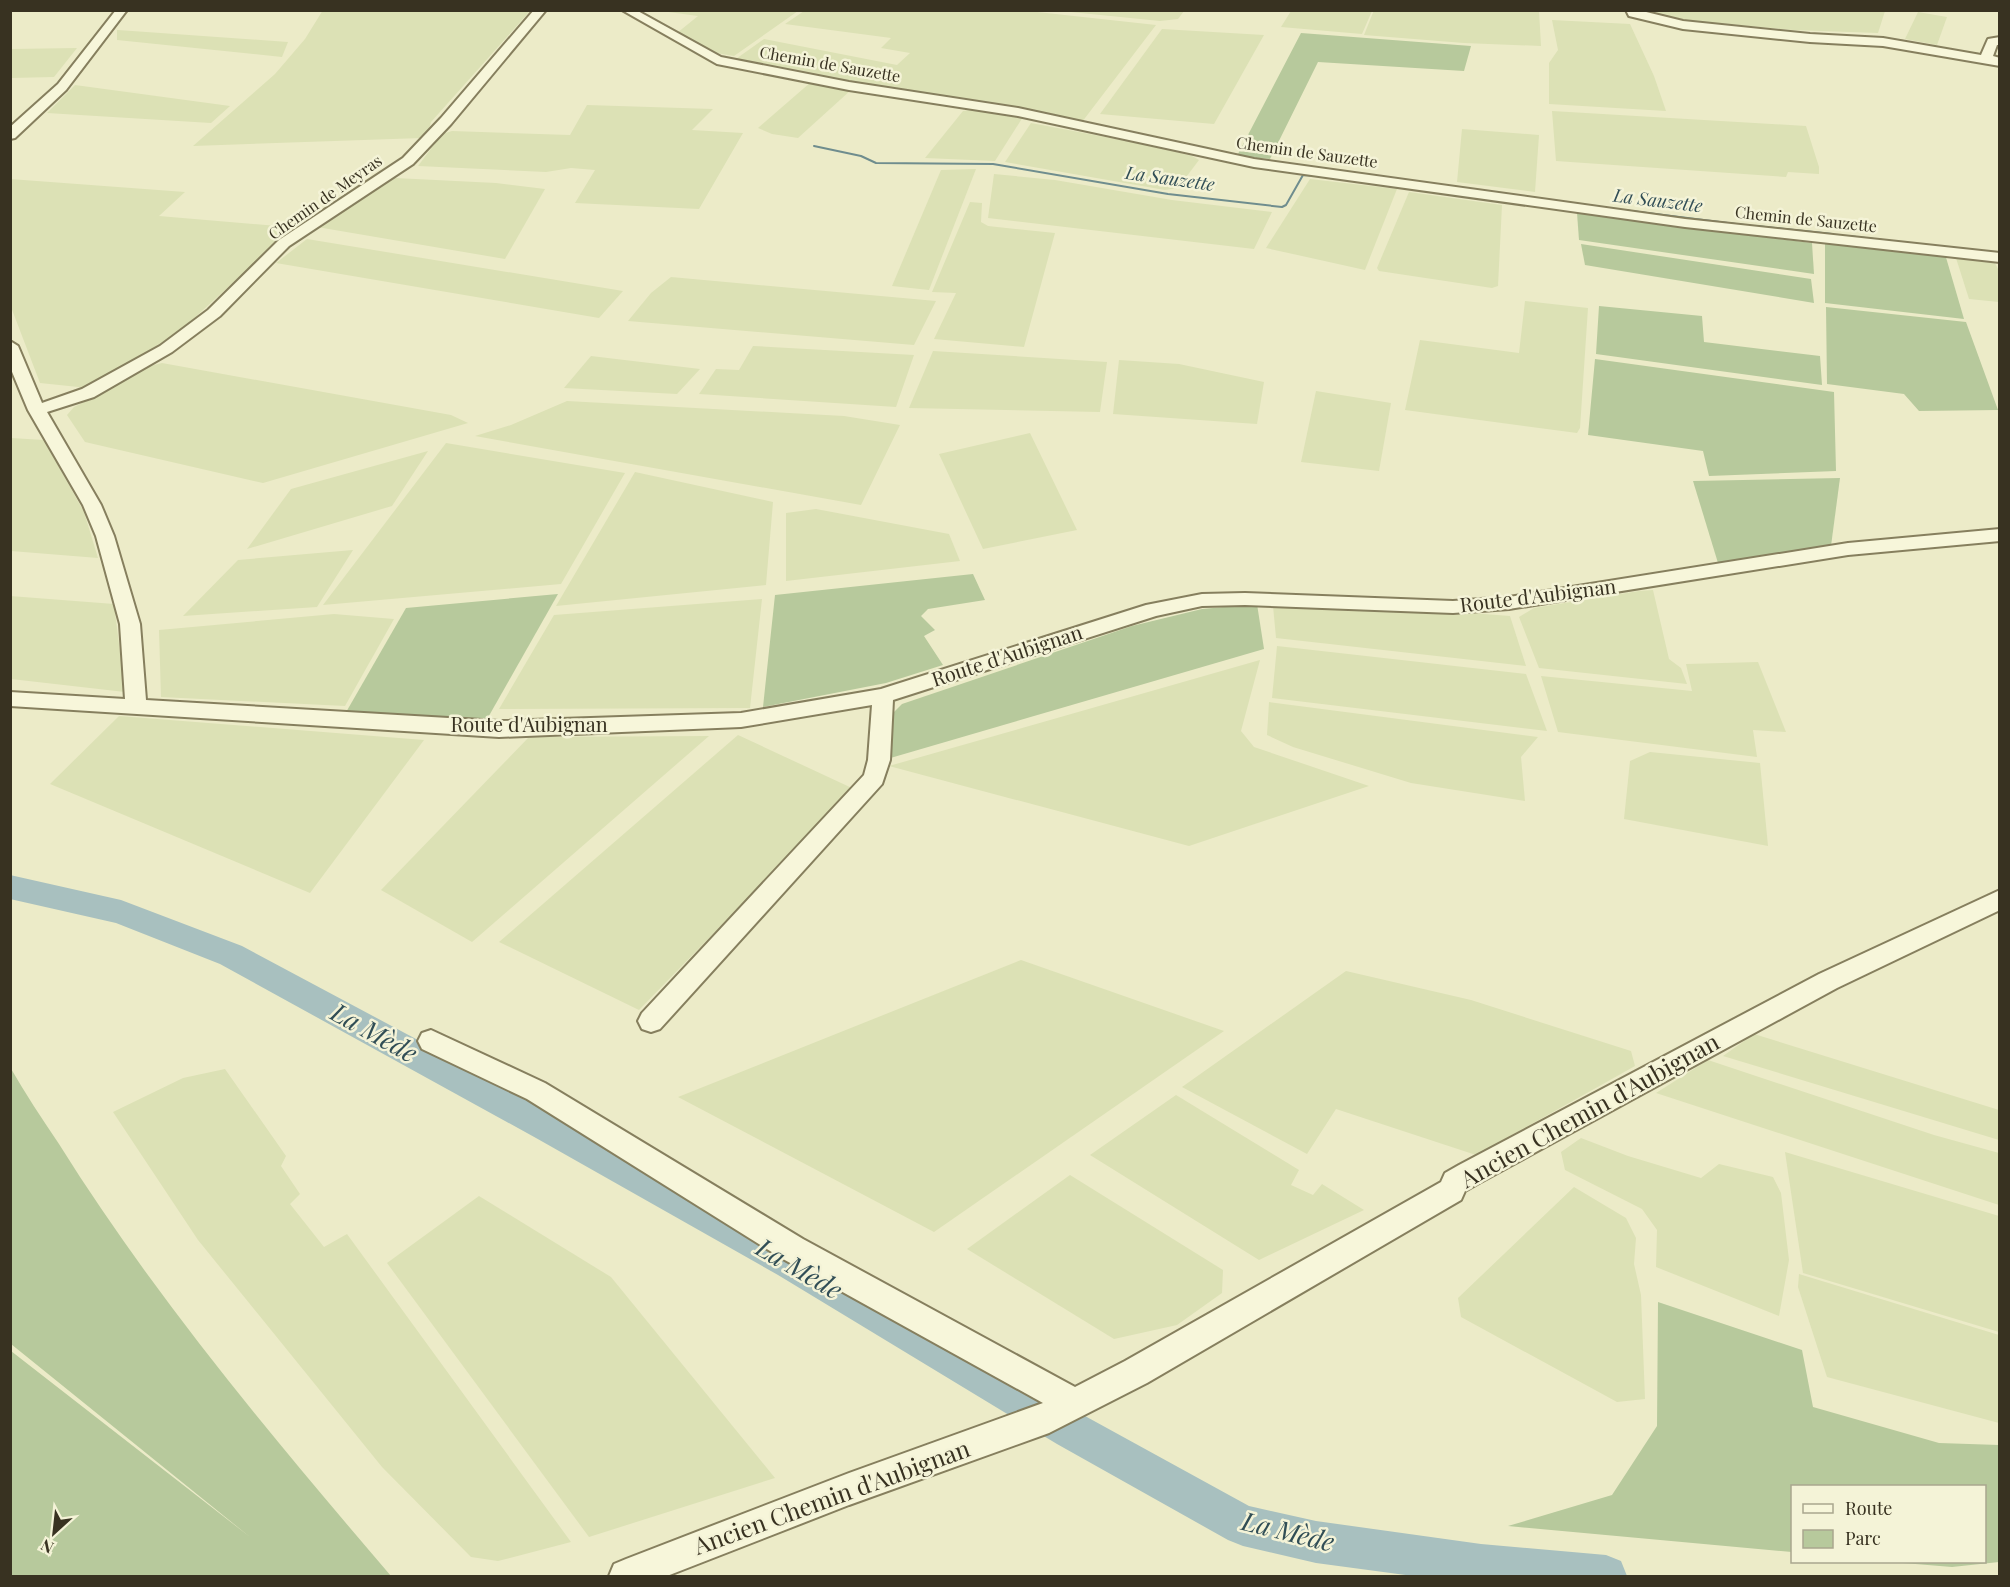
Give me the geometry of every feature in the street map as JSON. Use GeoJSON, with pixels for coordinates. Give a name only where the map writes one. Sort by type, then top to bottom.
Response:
{"type":"FeatureCollection","features":[{"type":"Feature","properties":{"kind":"street"},"geometry":{"type":"LineString","coordinates":[[10,135],[62,87],[122,10]]}},
{"type":"Feature","properties":{"kind":"street","name":"Chemin de Meyras"},"geometry":{"type":"LineString","coordinates":[[37,410],[88,393],[166,348],[214,312],[284,243],[408,161],[446,121],[541,10]]}},
{"type":"Feature","properties":{"kind":"street","name":"Chemin de Sauzette"},"geometry":{"type":"LineString","coordinates":[[627,10],[717,60],[849,86],[1018,112],[1244,161],[1675,221],[2000,258]]}},
{"type":"Feature","properties":{"kind":"street"},"geometry":{"type":"LineString","coordinates":[[1632,10],[1634,14],[1645,18],[1683,25],[1810,38],[1883,42],[1994,61]]}},
{"type":"Feature","properties":{"kind":"street"},"geometry":{"type":"LineString","coordinates":[[1994,61],[1987,56],[1992,42],[2000,40]]}},
{"type":"Feature","properties":{"kind":"street"},"geometry":{"type":"LineString","coordinates":[[10,346],[37,410],[92,505],[105,536],[130,624],[136,706]]}},
{"type":"Feature","properties":{"kind":"street","name":"Route d'Aubignan"},"geometry":{"type":"LineString","coordinates":[[10,699],[499,729],[741,720],[883,696],[1153,610],[1202,600],[1245,599],[1433,607],[1509,603],[1848,549],[2000,535]]}},
{"type":"Feature","properties":{"kind":"street"},"geometry":{"type":"LineString","coordinates":[[651,1021],[874,778],[879,760],[883,696]]}},
{"type":"Feature","properties":{"kind":"street","name":"Ancien Chemin d'Aubignan"},"geometry":{"type":"LineString","coordinates":[[626,1576],[849,1489],[1059,1411],[1136,1372],[1451,1191],[1455,1182],[1479,1168],[1828,981],[2000,899]]}},
{"type":"Feature","properties":{"kind":"street"},"geometry":{"type":"LineString","coordinates":[[431,1041],[536,1091],[1059,1411]]}},
{"type":"Feature","properties":{"kind":"green space"},"geometry":{"type":"Polygon","coordinates":[[[323,10],[530,11],[431,122],[429,130],[422,138],[193,146],[275,74],[305,39],[323,10]]]}},
{"type":"Feature","properties":{"kind":"green space"},"geometry":{"type":"Polygon","coordinates":[[[1019,10],[1156,25],[1082,122],[1030,110],[859,84],[733,61],[764,39],[897,65],[910,53],[881,48],[891,38],[785,24],[804,11],[1019,10]]]}},
{"type":"Feature","properties":{"kind":"green space"},"geometry":{"type":"Polygon","coordinates":[[[1184,10],[1178,19],[1160,21],[1061,11],[1184,10]]]}},
{"type":"Feature","properties":{"kind":"green space"},"geometry":{"type":"Polygon","coordinates":[[[1374,10],[1539,11],[1541,46],[1364,35],[1374,10]]]}},
{"type":"Feature","properties":{"kind":"green space"},"geometry":{"type":"Polygon","coordinates":[[[661,11],[798,11],[734,56],[710,52],[677,33],[698,16],[661,11]]]}},
{"type":"Feature","properties":{"kind":"green space"},"geometry":{"type":"Polygon","coordinates":[[[1291,11],[1372,11],[1362,34],[1281,27],[1291,11]]]}},
{"type":"Feature","properties":{"kind":"green space"},"geometry":{"type":"Polygon","coordinates":[[[1646,11],[1885,11],[1878,33],[1793,30],[1672,19],[1646,11]]]}},
{"type":"Feature","properties":{"kind":"green space"},"geometry":{"type":"Polygon","coordinates":[[[1918,12],[1947,17],[1937,45],[1905,39],[1918,12]]]}},
{"type":"Feature","properties":{"kind":"green space"},"geometry":{"type":"Polygon","coordinates":[[[1552,20],[1630,24],[1654,76],[1666,111],[1549,104],[1549,63],[1558,50],[1552,20]]]}},
{"type":"Feature","properties":{"kind":"green space"},"geometry":{"type":"Polygon","coordinates":[[[1162,29],[1264,35],[1214,124],[1100,114],[1162,29]]]}},
{"type":"Feature","properties":{"kind":"green space"},"geometry":{"type":"Polygon","coordinates":[[[117,30],[288,42],[282,57],[117,40],[117,30]]]}},
{"type":"Feature","properties":{"kind":"green space"},"geometry":{"type":"Polygon","coordinates":[[[1301,33],[1471,46],[1464,71],[1318,62],[1270,159],[1237,156],[1301,33]]]}},
{"type":"Feature","properties":{"kind":"green space"},"geometry":{"type":"Polygon","coordinates":[[[77,48],[54,77],[11,78],[11,49],[77,48]]]}},
{"type":"Feature","properties":{"kind":"green space"},"geometry":{"type":"Polygon","coordinates":[[[811,82],[851,90],[798,138],[772,134],[758,128],[811,82]]]}},
{"type":"Feature","properties":{"kind":"green space"},"geometry":{"type":"Polygon","coordinates":[[[75,85],[230,106],[211,123],[47,113],[75,85]]]}},
{"type":"Feature","properties":{"kind":"green space"},"geometry":{"type":"Polygon","coordinates":[[[587,105],[713,109],[692,130],[743,133],[699,209],[575,203],[595,170],[571,168],[546,172],[418,166],[442,134],[452,131],[570,135],[587,105]]]}},
{"type":"Feature","properties":{"kind":"green space"},"geometry":{"type":"Polygon","coordinates":[[[972,110],[1023,117],[995,161],[925,158],[963,111],[972,110]]]}},
{"type":"Feature","properties":{"kind":"green space"},"geometry":{"type":"Polygon","coordinates":[[[1552,111],[1806,126],[1819,167],[1819,174],[1788,172],[1786,177],[1556,161],[1552,111]]]}},
{"type":"Feature","properties":{"kind":"green space"},"geometry":{"type":"Polygon","coordinates":[[[1031,123],[1153,146],[1199,160],[1178,188],[1165,190],[1005,162],[1031,123]]]}},
{"type":"Feature","properties":{"kind":"green space"},"geometry":{"type":"Polygon","coordinates":[[[1462,129],[1539,135],[1535,192],[1457,182],[1462,129]]]}},
{"type":"Feature","properties":{"kind":"green space"},"geometry":{"type":"Polygon","coordinates":[[[976,169],[929,290],[892,286],[941,170],[976,169]]]}},
{"type":"Feature","properties":{"kind":"green space"},"geometry":{"type":"Polygon","coordinates":[[[994,174],[1055,180],[1172,200],[1272,212],[1254,249],[988,218],[994,174]]]}},
{"type":"Feature","properties":{"kind":"green space"},"geometry":{"type":"Polygon","coordinates":[[[395,178],[496,183],[545,189],[505,259],[317,227],[395,178]]]}},
{"type":"Feature","properties":{"kind":"green space"},"geometry":{"type":"Polygon","coordinates":[[[10,179],[185,192],[159,216],[301,228],[275,244],[179,332],[88,388],[40,383],[11,307],[10,179]]]}},
{"type":"Feature","properties":{"kind":"green space"},"geometry":{"type":"Polygon","coordinates":[[[1310,179],[1397,189],[1365,270],[1266,248],[1310,179]]]}},
{"type":"Feature","properties":{"kind":"green space"},"geometry":{"type":"Polygon","coordinates":[[[1409,192],[1502,205],[1498,286],[1492,288],[1379,271],[1377,268],[1409,192]]]}},
{"type":"Feature","properties":{"kind":"green space"},"geometry":{"type":"Polygon","coordinates":[[[970,202],[982,203],[981,222],[988,226],[1055,233],[1024,347],[934,339],[956,293],[932,292],[970,202]]]}},
{"type":"Feature","properties":{"kind":"green space"},"geometry":{"type":"Polygon","coordinates":[[[1577,213],[1812,243],[1814,274],[1579,240],[1577,213]]]}},
{"type":"Feature","properties":{"kind":"green space"},"geometry":{"type":"Polygon","coordinates":[[[307,239],[623,291],[599,318],[276,263],[307,239]]]}},
{"type":"Feature","properties":{"kind":"green space"},"geometry":{"type":"Polygon","coordinates":[[[1825,242],[1945,254],[1964,319],[1825,303],[1825,242]]]}},
{"type":"Feature","properties":{"kind":"green space"},"geometry":{"type":"Polygon","coordinates":[[[1581,244],[1811,279],[1814,303],[1585,265],[1581,244]]]}},
{"type":"Feature","properties":{"kind":"green space"},"geometry":{"type":"Polygon","coordinates":[[[1956,258],[1995,263],[1999,271],[1999,302],[1969,299],[1956,258]]]}},
{"type":"Feature","properties":{"kind":"green space"},"geometry":{"type":"Polygon","coordinates":[[[671,277],[936,301],[914,345],[628,321],[651,293],[671,277]]]}},
{"type":"Feature","properties":{"kind":"green space"},"geometry":{"type":"Polygon","coordinates":[[[1525,301],[1588,308],[1580,428],[1577,433],[1405,410],[1420,340],[1519,353],[1525,301]]]}},
{"type":"Feature","properties":{"kind":"green space"},"geometry":{"type":"Polygon","coordinates":[[[1599,306],[1702,316],[1704,342],[1820,356],[1822,385],[1596,354],[1599,306]]]}},
{"type":"Feature","properties":{"kind":"green space"},"geometry":{"type":"Polygon","coordinates":[[[1826,307],[1966,322],[1998,410],[1919,411],[1904,394],[1827,384],[1826,307]]]}},
{"type":"Feature","properties":{"kind":"green space"},"geometry":{"type":"Polygon","coordinates":[[[753,346],[914,355],[896,407],[699,394],[716,369],[739,370],[753,346]]]}},
{"type":"Feature","properties":{"kind":"green space"},"geometry":{"type":"Polygon","coordinates":[[[933,351],[1107,362],[1100,412],[909,408],[933,351]]]}},
{"type":"Feature","properties":{"kind":"green space"},"geometry":{"type":"Polygon","coordinates":[[[591,356],[700,369],[677,394],[564,388],[591,356]]]}},
{"type":"Feature","properties":{"kind":"green space"},"geometry":{"type":"Polygon","coordinates":[[[1595,359],[1834,392],[1836,471],[1709,476],[1703,451],[1588,435],[1595,359]]]}},
{"type":"Feature","properties":{"kind":"green space"},"geometry":{"type":"Polygon","coordinates":[[[1119,360],[1179,364],[1264,382],[1257,424],[1113,414],[1119,360]]]}},
{"type":"Feature","properties":{"kind":"green space"},"geometry":{"type":"Polygon","coordinates":[[[162,363],[451,415],[468,423],[263,483],[85,442],[67,415],[74,407],[150,366],[162,363]]]}},
{"type":"Feature","properties":{"kind":"green space"},"geometry":{"type":"Polygon","coordinates":[[[1316,391],[1391,403],[1379,471],[1301,462],[1316,391]]]}},
{"type":"Feature","properties":{"kind":"green space"},"geometry":{"type":"Polygon","coordinates":[[[567,401],[844,416],[900,425],[861,505],[475,436],[511,425],[567,401]]]}},
{"type":"Feature","properties":{"kind":"green space"},"geometry":{"type":"Polygon","coordinates":[[[1030,433],[1077,530],[983,549],[939,454],[1030,433]]]}},
{"type":"Feature","properties":{"kind":"green space"},"geometry":{"type":"Polygon","coordinates":[[[11,438],[44,440],[84,512],[98,558],[11,551],[11,438]]]}},
{"type":"Feature","properties":{"kind":"green space"},"geometry":{"type":"Polygon","coordinates":[[[446,443],[625,473],[561,584],[323,605],[446,443]]]}},
{"type":"Feature","properties":{"kind":"green space"},"geometry":{"type":"Polygon","coordinates":[[[428,451],[392,506],[247,549],[291,489],[428,451]]]}},
{"type":"Feature","properties":{"kind":"green space"},"geometry":{"type":"Polygon","coordinates":[[[635,472],[773,502],[766,585],[556,606],[635,472]]]}},
{"type":"Feature","properties":{"kind":"green space"},"geometry":{"type":"Polygon","coordinates":[[[1840,478],[1831,546],[1718,563],[1693,481],[1840,478]]]}},
{"type":"Feature","properties":{"kind":"green space"},"geometry":{"type":"Polygon","coordinates":[[[816,509],[949,534],[960,561],[786,581],[786,513],[816,509]]]}},
{"type":"Feature","properties":{"kind":"green space"},"geometry":{"type":"Polygon","coordinates":[[[353,550],[317,607],[183,616],[238,560],[353,550]]]}},
{"type":"Feature","properties":{"kind":"green space"},"geometry":{"type":"Polygon","coordinates":[[[973,574],[985,600],[928,609],[921,616],[935,630],[924,636],[943,665],[886,683],[763,707],[775,595],[973,574]]]}},
{"type":"Feature","properties":{"kind":"green space"},"geometry":{"type":"Polygon","coordinates":[[[1653,590],[1669,659],[1681,668],[1687,684],[1539,668],[1519,617],[1534,608],[1653,590]]]}},
{"type":"Feature","properties":{"kind":"green space"},"geometry":{"type":"Polygon","coordinates":[[[558,594],[486,721],[345,714],[406,608],[558,594]]]}},
{"type":"Feature","properties":{"kind":"green space"},"geometry":{"type":"Polygon","coordinates":[[[10,596],[114,604],[125,692],[11,679],[10,596]]]}},
{"type":"Feature","properties":{"kind":"green space"},"geometry":{"type":"Polygon","coordinates":[[[762,599],[750,708],[499,709],[554,615],[762,599]]]}},
{"type":"Feature","properties":{"kind":"green space"},"geometry":{"type":"Polygon","coordinates":[[[1257,604],[1264,649],[887,759],[891,715],[902,704],[1132,626],[1202,609],[1257,604]]]}},
{"type":"Feature","properties":{"kind":"green space"},"geometry":{"type":"Polygon","coordinates":[[[1273,606],[1445,611],[1510,616],[1526,666],[1276,638],[1273,606]]]}},
{"type":"Feature","properties":{"kind":"green space"},"geometry":{"type":"Polygon","coordinates":[[[334,614],[394,619],[345,706],[161,697],[159,630],[334,614]]]}},
{"type":"Feature","properties":{"kind":"green space"},"geometry":{"type":"Polygon","coordinates":[[[1277,646],[1526,674],[1547,731],[1272,698],[1277,646]]]}},
{"type":"Feature","properties":{"kind":"green space"},"geometry":{"type":"Polygon","coordinates":[[[1260,660],[1241,731],[1254,747],[1369,786],[1189,846],[889,766],[1260,660]]]}},
{"type":"Feature","properties":{"kind":"green space"},"geometry":{"type":"Polygon","coordinates":[[[1758,662],[1786,732],[1753,730],[1757,757],[1558,732],[1541,676],[1692,691],[1686,664],[1758,662]]]}},
{"type":"Feature","properties":{"kind":"green space"},"geometry":{"type":"Polygon","coordinates":[[[1269,702],[1538,737],[1521,757],[1525,801],[1411,783],[1293,747],[1267,735],[1269,702]]]}},
{"type":"Feature","properties":{"kind":"green space"},"geometry":{"type":"Polygon","coordinates":[[[119,716],[424,740],[310,893],[50,784],[119,716]]]}},
{"type":"Feature","properties":{"kind":"green space"},"geometry":{"type":"Polygon","coordinates":[[[738,735],[854,789],[639,1010],[499,942],[738,735]]]}},
{"type":"Feature","properties":{"kind":"green space"},"geometry":{"type":"Polygon","coordinates":[[[709,736],[472,942],[381,890],[529,737],[709,736]]]}},
{"type":"Feature","properties":{"kind":"green space"},"geometry":{"type":"Polygon","coordinates":[[[1650,752],[1760,763],[1768,846],[1624,819],[1630,761],[1650,752]]]}},
{"type":"Feature","properties":{"kind":"green space"},"geometry":{"type":"Polygon","coordinates":[[[1021,960],[1224,1031],[934,1232],[678,1097],[1021,960]]]}},
{"type":"Feature","properties":{"kind":"green space"},"geometry":{"type":"Polygon","coordinates":[[[1346,971],[1471,1000],[1631,1051],[1635,1066],[1476,1155],[1336,1109],[1307,1154],[1182,1087],[1346,971]]]}},
{"type":"Feature","properties":{"kind":"green space"},"geometry":{"type":"Polygon","coordinates":[[[1754,1034],[1999,1110],[1999,1140],[1723,1056],[1754,1034]]]}},
{"type":"Feature","properties":{"kind":"green space"},"geometry":{"type":"Polygon","coordinates":[[[1708,1060],[1934,1135],[1999,1153],[1999,1205],[1656,1093],[1708,1060]]]}},
{"type":"Feature","properties":{"kind":"green space"},"geometry":{"type":"Polygon","coordinates":[[[10,1067],[96,1201],[176,1312],[260,1420],[391,1576],[11,1576],[11,1351],[250,1537],[11,1344],[10,1067]]]}},
{"type":"Feature","properties":{"kind":"green space"},"geometry":{"type":"Polygon","coordinates":[[[225,1069],[286,1156],[281,1166],[300,1194],[290,1204],[324,1247],[347,1234],[571,1542],[498,1561],[471,1557],[382,1467],[198,1240],[113,1112],[183,1078],[225,1069]]]}},
{"type":"Feature","properties":{"kind":"green space"},"geometry":{"type":"Polygon","coordinates":[[[1176,1095],[1299,1170],[1291,1185],[1313,1195],[1322,1184],[1364,1210],[1259,1260],[1090,1155],[1176,1095]]]}},
{"type":"Feature","properties":{"kind":"green space"},"geometry":{"type":"Polygon","coordinates":[[[1581,1138],[1628,1156],[1701,1178],[1719,1164],[1773,1177],[1781,1193],[1789,1260],[1779,1316],[1656,1267],[1657,1230],[1642,1209],[1565,1170],[1561,1152],[1581,1138]]]}},
{"type":"Feature","properties":{"kind":"green space"},"geometry":{"type":"Polygon","coordinates":[[[1785,1152],[1999,1216],[1999,1332],[1803,1273],[1785,1152]]]}},
{"type":"Feature","properties":{"kind":"green space"},"geometry":{"type":"Polygon","coordinates":[[[1070,1175],[1223,1270],[1222,1293],[1177,1325],[1114,1339],[967,1249],[1070,1175]]]}},
{"type":"Feature","properties":{"kind":"green space"},"geometry":{"type":"Polygon","coordinates":[[[1574,1187],[1626,1218],[1636,1238],[1634,1264],[1641,1295],[1645,1399],[1617,1402],[1461,1317],[1458,1298],[1574,1187]]]}},
{"type":"Feature","properties":{"kind":"green space"},"geometry":{"type":"Polygon","coordinates":[[[479,1196],[611,1277],[775,1478],[589,1537],[387,1263],[479,1196]]]}},
{"type":"Feature","properties":{"kind":"green space"},"geometry":{"type":"Polygon","coordinates":[[[1799,1274],[1999,1335],[1999,1423],[1827,1377],[1798,1287],[1799,1274]]]}},
{"type":"Feature","properties":{"kind":"green space"},"geometry":{"type":"Polygon","coordinates":[[[1658,1302],[1802,1350],[1813,1407],[1939,1443],[1999,1445],[1999,1562],[1952,1567],[1903,1563],[1986,1563],[1986,1485],[1791,1485],[1791,1552],[1508,1526],[1612,1495],[1657,1426],[1658,1302]]]}},
{"type":"Feature","properties":{"kind":"waterway","name":"La Sauzette"},"geometry":{"type":"LineString","coordinates":[[814,146],[861,156],[876,163],[993,164],[1168,194],[1282,207],[1286,205],[1303,175],[1321,176]]}},
{"type":"Feature","properties":{"kind":"waterway","name":"La Sauzette"},"geometry":{"type":"LineString","coordinates":[[1623,210],[1744,225]]}},
{"type":"Feature","properties":{"kind":"waterway","name":"La Sauzette"},"geometry":{"type":"LineString","coordinates":[[1756,226],[1832,234]]}},
{"type":"Feature","properties":{"kind":"waterway","name":"La Sauzette"},"geometry":{"type":"LineString","coordinates":[[1848,236],[1917,244]]}},
{"type":"Feature","properties":{"kind":"waterway","name":"La Mède"},"geometry":{"type":"LineString","coordinates":[[10,887],[121,912],[231,955],[548,1127],[791,1263],[1071,1430],[1243,1525],[1316,1542],[1481,1565],[1606,1576]]}}]}
